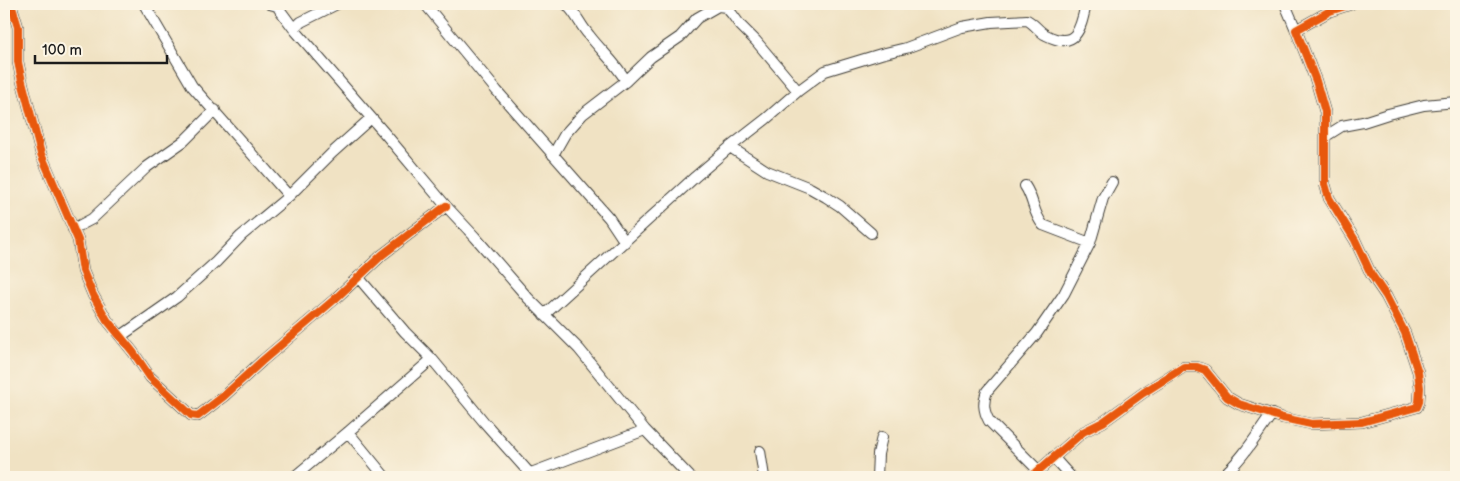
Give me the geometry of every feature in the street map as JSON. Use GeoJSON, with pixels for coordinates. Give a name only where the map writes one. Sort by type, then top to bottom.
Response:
{"type":"FeatureCollection","features":[{"type":"Feature","properties":{"kind":"street"},"geometry":{"type":"LineString","coordinates":[[11,4],[18,27],[18,62],[41,154],[73,229],[81,255],[83,271],[93,295],[107,320],[121,336],[150,377],[191,415],[198,416],[224,396],[262,360],[335,300],[382,255],[446,206]]}},
{"type":"Feature","properties":{"kind":"street"},"geometry":{"type":"LineString","coordinates":[[144,4],[192,86],[216,110],[290,196]]}},
{"type":"Feature","properties":{"kind":"street"},"geometry":{"type":"LineString","coordinates":[[294,30],[301,22],[337,4]]}},
{"type":"Feature","properties":{"kind":"street"},"geometry":{"type":"LineString","coordinates":[[425,4],[609,218],[625,242]]}},
{"type":"Feature","properties":{"kind":"street"},"geometry":{"type":"LineString","coordinates":[[566,4],[577,16],[589,36],[610,57],[626,80]]}},
{"type":"Feature","properties":{"kind":"street"},"geometry":{"type":"LineString","coordinates":[[544,315],[695,177],[798,91],[825,71],[906,48],[962,27],[977,24],[1027,20],[1032,22],[1045,35],[1068,40],[1077,34],[1086,4]]}},
{"type":"Feature","properties":{"kind":"street"},"geometry":{"type":"LineString","coordinates":[[1112,182],[1103,198],[1090,243],[1064,294],[1037,333],[987,391],[984,401],[989,421],[1034,474],[1083,432],[1103,422],[1143,392],[1184,367],[1197,367],[1205,370],[1232,401],[1311,424],[1362,422],[1417,407],[1420,388],[1418,372],[1405,333],[1355,240],[1329,198],[1325,184],[1326,112],[1316,80],[1285,4]]}},
{"type":"Feature","properties":{"kind":"street"},"geometry":{"type":"LineString","coordinates":[[1296,30],[1330,10],[1351,4]]}},
{"type":"Feature","properties":{"kind":"street"},"geometry":{"type":"LineString","coordinates":[[275,5],[294,30],[446,206],[544,315],[593,365],[645,430],[690,477]]}},
{"type":"Feature","properties":{"kind":"street"},"geometry":{"type":"LineString","coordinates":[[553,155],[565,134],[583,114],[626,80],[651,57],[680,37],[697,18],[718,6],[726,8],[732,14],[798,91]]}},
{"type":"Feature","properties":{"kind":"street"},"geometry":{"type":"LineString","coordinates":[[1326,136],[1342,126],[1411,108],[1456,102]]}},
{"type":"Feature","properties":{"kind":"street"},"geometry":{"type":"LineString","coordinates":[[73,229],[92,219],[147,167],[184,141],[216,110]]}},
{"type":"Feature","properties":{"kind":"street"},"geometry":{"type":"LineString","coordinates":[[1326,112],[1342,126]]}},
{"type":"Feature","properties":{"kind":"street"},"geometry":{"type":"LineString","coordinates":[[121,336],[178,298],[241,236],[290,196],[332,153],[371,118]]}},
{"type":"Feature","properties":{"kind":"street"},"geometry":{"type":"LineString","coordinates":[[730,147],[767,171],[810,188],[826,197],[840,206],[871,233]]}},
{"type":"Feature","properties":{"kind":"street"},"geometry":{"type":"LineString","coordinates":[[1025,186],[1031,195],[1038,219],[1043,225],[1090,243]]}},
{"type":"Feature","properties":{"kind":"street"},"geometry":{"type":"LineString","coordinates":[[358,277],[532,475],[645,430]]}},
{"type":"Feature","properties":{"kind":"street"},"geometry":{"type":"LineString","coordinates":[[294,477],[432,359]]}},
{"type":"Feature","properties":{"kind":"street"},"geometry":{"type":"LineString","coordinates":[[1221,477],[1245,453],[1272,414]]}},
{"type":"Feature","properties":{"kind":"street"},"geometry":{"type":"LineString","coordinates":[[348,432],[385,477]]}},
{"type":"Feature","properties":{"kind":"street"},"geometry":{"type":"LineString","coordinates":[[877,477],[878,454],[882,437]]}},
{"type":"Feature","properties":{"kind":"street"},"geometry":{"type":"LineString","coordinates":[[760,451],[764,477]]}},
{"type":"Feature","properties":{"kind":"street"},"geometry":{"type":"LineString","coordinates":[[1053,457],[1071,477]]}},
{"type":"Feature","properties":{"kind":"cycle path"},"geometry":{"type":"LineString","coordinates":[[11,4],[18,27],[18,62],[41,154],[78,240],[83,271],[93,295],[107,320],[150,377],[191,415],[198,416],[224,396],[335,299],[382,255],[446,206]]}},
{"type":"Feature","properties":{"kind":"cycle path"},"geometry":{"type":"LineString","coordinates":[[1031,477],[1083,432],[1103,422],[1143,393],[1184,367],[1197,367],[1205,370],[1227,397],[1239,404],[1283,418],[1311,424],[1362,422],[1417,407],[1420,388],[1418,372],[1405,333],[1386,296],[1371,274],[1355,240],[1329,198],[1325,184],[1325,112],[1316,81],[1296,30],[1330,11],[1351,4]]}}]}
